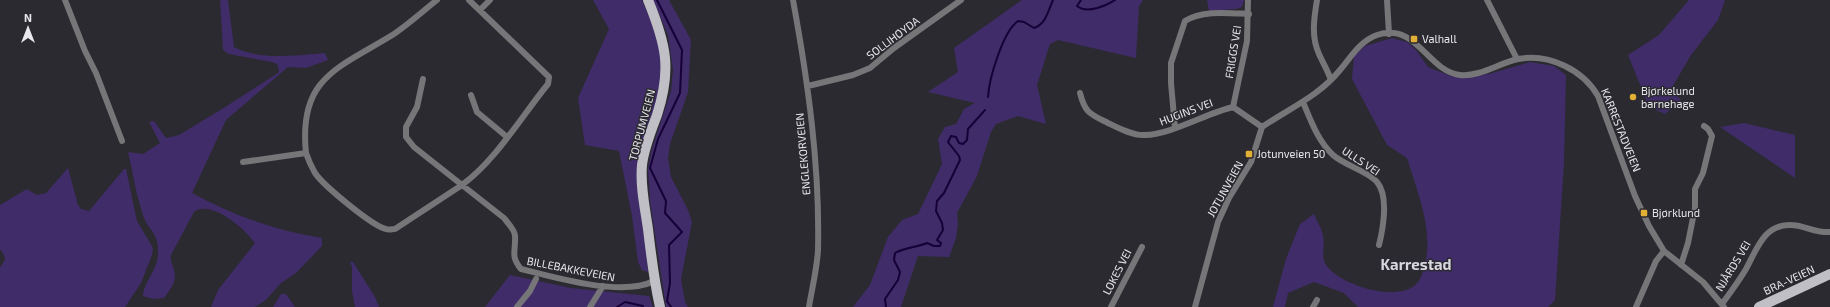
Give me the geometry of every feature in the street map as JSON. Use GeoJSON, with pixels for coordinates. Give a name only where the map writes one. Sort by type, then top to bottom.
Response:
{"type":"FeatureCollection","features":[{"type":"Feature","properties":{"kind":"main road","name":"TORPUMVEIEN"},"geometry":{"type":"LineString","coordinates":[[648,0],[662,36],[666,62],[666,83],[642,165],[642,189],[654,281],[660,307]]}},
{"type":"Feature","properties":{"kind":"main road","name":"BRA-VEIEN"},"geometry":{"type":"LineString","coordinates":[[1759,307],[1830,274]]}},
{"type":"Feature","properties":{"kind":"street"},"geometry":{"type":"LineString","coordinates":[[65,0],[85,51],[96,73],[122,141]]}},
{"type":"Feature","properties":{"kind":"street"},"geometry":{"type":"LineString","coordinates":[[437,0],[396,33],[335,70],[324,79],[315,91],[305,118],[304,133],[306,153],[315,173],[347,203],[380,227],[387,230],[395,229],[474,176],[490,160],[548,84],[549,77],[469,0]]}},
{"type":"Feature","properties":{"kind":"street"},"geometry":{"type":"LineString","coordinates":[[480,10],[490,0]]}},
{"type":"Feature","properties":{"kind":"street","name":"ENGLEKORVEIEN"},"geometry":{"type":"LineString","coordinates":[[793,0],[808,86],[817,193],[818,245],[809,307]]}},
{"type":"Feature","properties":{"kind":"street","name":"SOLLIHØYDA"},"geometry":{"type":"LineString","coordinates":[[808,86],[853,75],[870,68],[894,48],[962,0]]}},
{"type":"Feature","properties":{"kind":"street","name":"FRIGGS VEI"},"geometry":{"type":"LineString","coordinates":[[1233,107],[1247,41],[1249,14],[1248,0]]}},
{"type":"Feature","properties":{"kind":"street"},"geometry":{"type":"LineString","coordinates":[[1317,0],[1314,18],[1315,41],[1318,53],[1331,80]]}},
{"type":"Feature","properties":{"kind":"street"},"geometry":{"type":"LineString","coordinates":[[1387,0],[1389,34]]}},
{"type":"Feature","properties":{"kind":"street"},"geometry":{"type":"LineString","coordinates":[[1487,0],[1518,59]]}},
{"type":"Feature","properties":{"kind":"street"},"geometry":{"type":"LineString","coordinates":[[1175,128],[1170,83],[1171,63],[1176,43],[1185,21],[1193,16],[1225,13],[1249,14]]}},
{"type":"Feature","properties":{"kind":"street","name":"KARRESTADVEIEN"},"geometry":{"type":"LineString","coordinates":[[1262,127],[1318,93],[1366,40],[1378,35],[1389,34],[1406,36],[1437,63],[1453,73],[1461,75],[1479,73],[1518,59],[1538,59],[1559,63],[1576,72],[1592,85],[1598,96],[1648,226],[1664,251],[1703,282],[1723,306]]}},
{"type":"Feature","properties":{"kind":"street","name":"BILLEBAKKEVEIEN"},"geometry":{"type":"LineString","coordinates":[[423,79],[417,107],[406,127],[406,137],[414,147],[504,218],[515,235],[515,262],[521,269],[603,286],[635,288],[646,286],[654,281]]}},
{"type":"Feature","properties":{"kind":"street","name":"HUGINS VEI"},"geometry":{"type":"LineString","coordinates":[[1080,93],[1084,108],[1095,117],[1122,129],[1144,136],[1160,133],[1220,110],[1233,107]]}},
{"type":"Feature","properties":{"kind":"street"},"geometry":{"type":"LineString","coordinates":[[471,95],[477,112],[507,137]]}},
{"type":"Feature","properties":{"kind":"street","name":"ULLS VEI"},"geometry":{"type":"LineString","coordinates":[[1303,102],[1322,143],[1334,156],[1377,182],[1382,193],[1384,228],[1379,245]]}},
{"type":"Feature","properties":{"kind":"street"},"geometry":{"type":"LineString","coordinates":[[1233,107],[1262,127]]}},
{"type":"Feature","properties":{"kind":"street"},"geometry":{"type":"LineString","coordinates":[[1681,265],[1688,243],[1695,208],[1695,189],[1703,173],[1712,136],[1708,129],[1704,126]]}},
{"type":"Feature","properties":{"kind":"street","name":"JOTUNVEIEN"},"geometry":{"type":"LineString","coordinates":[[1195,307],[1218,222],[1229,198],[1252,162],[1262,127]]}},
{"type":"Feature","properties":{"kind":"street"},"geometry":{"type":"LineString","coordinates":[[243,162],[306,153]]}},
{"type":"Feature","properties":{"kind":"street","name":"NJÅRDS VEI"},"geometry":{"type":"LineString","coordinates":[[1723,306],[1746,269],[1759,242],[1778,226],[1792,225],[1818,232],[1830,232]]}},
{"type":"Feature","properties":{"kind":"street","name":"LOKES VEI"},"geometry":{"type":"LineString","coordinates":[[1111,307],[1142,247]]}},
{"type":"Feature","properties":{"kind":"street"},"geometry":{"type":"LineString","coordinates":[[1636,307],[1656,261],[1664,251]]}},
{"type":"Feature","properties":{"kind":"street"},"geometry":{"type":"LineString","coordinates":[[517,307],[530,291],[536,279]]}},
{"type":"Feature","properties":{"kind":"street"},"geometry":{"type":"LineString","coordinates":[[590,307],[603,286]]}},
{"type":"Feature","properties":{"kind":"street"},"geometry":{"type":"LineString","coordinates":[[1314,307],[1317,300]]}},
{"type":"Feature","properties":{"kind":"shaded area"},"geometry":{"type":"Polygon","coordinates":[[[220,0],[228,0],[234,47],[255,54],[267,56],[325,53],[328,60],[306,68],[288,67],[226,120],[192,193],[207,201],[255,221],[288,231],[322,238],[322,246],[296,273],[281,283],[266,300],[255,307],[211,307],[218,290],[255,243],[244,230],[227,217],[209,209],[201,209],[194,212],[171,255],[175,278],[173,285],[164,298],[153,299],[143,296],[145,286],[156,265],[158,246],[157,240],[143,215],[136,191],[128,152],[143,154],[160,143],[149,122],[154,121],[166,138],[179,135],[278,73],[279,70],[277,64],[272,62],[229,54],[223,50],[220,0]]]}},
{"type":"Feature","properties":{"kind":"shaded area"},"geometry":{"type":"Polygon","coordinates":[[[593,0],[642,0],[654,27],[662,60],[658,98],[641,145],[648,272],[642,270],[638,262],[632,216],[619,151],[585,145],[578,98],[609,29],[593,0]]]}},
{"type":"Feature","properties":{"kind":"shaded area"},"geometry":{"type":"Polygon","coordinates":[[[653,0],[669,0],[691,40],[688,92],[670,144],[668,158],[671,177],[688,210],[692,222],[681,279],[685,302],[688,307],[666,307],[650,201],[648,168],[652,149],[671,91],[673,70],[668,35],[653,0]]]}},
{"type":"Feature","properties":{"kind":"shaded area"},"geometry":{"type":"Polygon","coordinates":[[[1022,0],[1143,0],[1139,6],[1136,58],[1058,40],[1050,44],[1037,85],[1046,124],[1018,116],[996,124],[991,132],[977,176],[957,213],[958,224],[956,238],[949,257],[918,256],[901,307],[853,307],[870,285],[888,237],[902,220],[918,214],[942,164],[938,139],[945,127],[956,124],[964,109],[975,103],[928,92],[958,72],[954,48],[1022,0]]]}},
{"type":"Feature","properties":{"kind":"shaded area"},"geometry":{"type":"Polygon","coordinates":[[[1207,0],[1244,0],[1242,7],[1236,9],[1209,11],[1207,0]]]}},
{"type":"Feature","properties":{"kind":"shaded area"},"geometry":{"type":"Polygon","coordinates":[[[1689,0],[1725,0],[1718,20],[1691,55],[1671,89],[1681,100],[1665,114],[1649,107],[1628,55],[1659,35],[1689,0]]]}},
{"type":"Feature","properties":{"kind":"shaded area"},"geometry":{"type":"Polygon","coordinates":[[[1392,38],[1407,42],[1416,50],[1428,67],[1453,77],[1489,74],[1530,62],[1554,66],[1566,75],[1564,163],[1555,300],[1548,307],[1358,307],[1344,293],[1314,282],[1288,293],[1285,307],[1273,307],[1286,259],[1300,224],[1314,214],[1321,228],[1324,242],[1324,261],[1330,270],[1341,278],[1370,290],[1386,292],[1400,291],[1412,287],[1420,279],[1425,264],[1427,234],[1425,218],[1407,158],[1387,145],[1352,79],[1354,56],[1365,46],[1392,38]]]}},
{"type":"Feature","properties":{"kind":"shaded area"},"geometry":{"type":"Polygon","coordinates":[[[1744,123],[1795,135],[1795,178],[1720,127],[1744,123]]]}},
{"type":"Feature","properties":{"kind":"shaded area"},"geometry":{"type":"Polygon","coordinates":[[[68,168],[78,205],[81,209],[89,211],[124,169],[126,169],[137,221],[153,248],[152,255],[141,283],[125,307],[0,307],[0,267],[5,260],[0,249],[0,205],[27,189],[37,195],[46,193],[68,168]]]}},
{"type":"Feature","properties":{"kind":"shaded area"},"geometry":{"type":"Polygon","coordinates":[[[350,262],[353,262],[375,297],[379,307],[355,307],[352,291],[352,267],[350,262]]]}},
{"type":"Feature","properties":{"kind":"shaded area"},"geometry":{"type":"Polygon","coordinates":[[[510,275],[571,288],[649,296],[653,307],[485,307],[510,275]]]}},
{"type":"Feature","properties":{"kind":"shaded area"},"geometry":{"type":"Polygon","coordinates":[[[281,294],[286,294],[295,307],[273,307],[281,294]]]}},
{"type":"Feature","properties":{"kind":"waterway"},"geometry":{"type":"LineString","coordinates":[[657,0],[682,50],[680,93],[658,139],[650,168],[666,201],[665,213],[682,232],[669,245],[670,283],[667,301],[671,307]]}},
{"type":"Feature","properties":{"kind":"waterway"},"geometry":{"type":"LineString","coordinates":[[988,97],[991,79],[998,56],[1012,26],[1018,21],[1024,22],[1034,28],[1038,26],[1046,17],[1053,0]]}},
{"type":"Feature","properties":{"kind":"waterway"},"geometry":{"type":"LineString","coordinates":[[1081,0],[1077,6],[1086,9],[1102,7],[1115,0]]}},
{"type":"Feature","properties":{"kind":"waterway"},"geometry":{"type":"LineString","coordinates":[[886,307],[885,299],[898,280],[900,272],[894,260],[895,253],[927,243],[934,246],[940,246],[941,243],[937,240],[943,230],[942,223],[936,211],[937,201],[944,193],[960,160],[959,156],[948,142],[951,136],[956,137],[959,143],[963,144],[967,140],[968,129],[985,110]]}},
{"type":"Feature","properties":{"kind":"waterway"},"geometry":{"type":"LineString","coordinates":[[617,307],[625,302],[643,306]]}},
{"type":"Feature","properties":{"kind":"place","name":"Valhall"},"geometry":{"type":"Point","coordinates":[1414,39]}},
{"type":"Feature","properties":{"kind":"place","name":"Bjørkelund barnehage"},"geometry":{"type":"Point","coordinates":[1633,97]}},
{"type":"Feature","properties":{"kind":"place","name":"Jotunveien 50"},"geometry":{"type":"Point","coordinates":[1249,154]}},
{"type":"Feature","properties":{"kind":"place","name":"Bjørklund"},"geometry":{"type":"Point","coordinates":[1644,213]}},
{"type":"Feature","properties":{"kind":"district","name":"Karrestad"},"geometry":{"type":"Point","coordinates":[1416,265]}}]}
